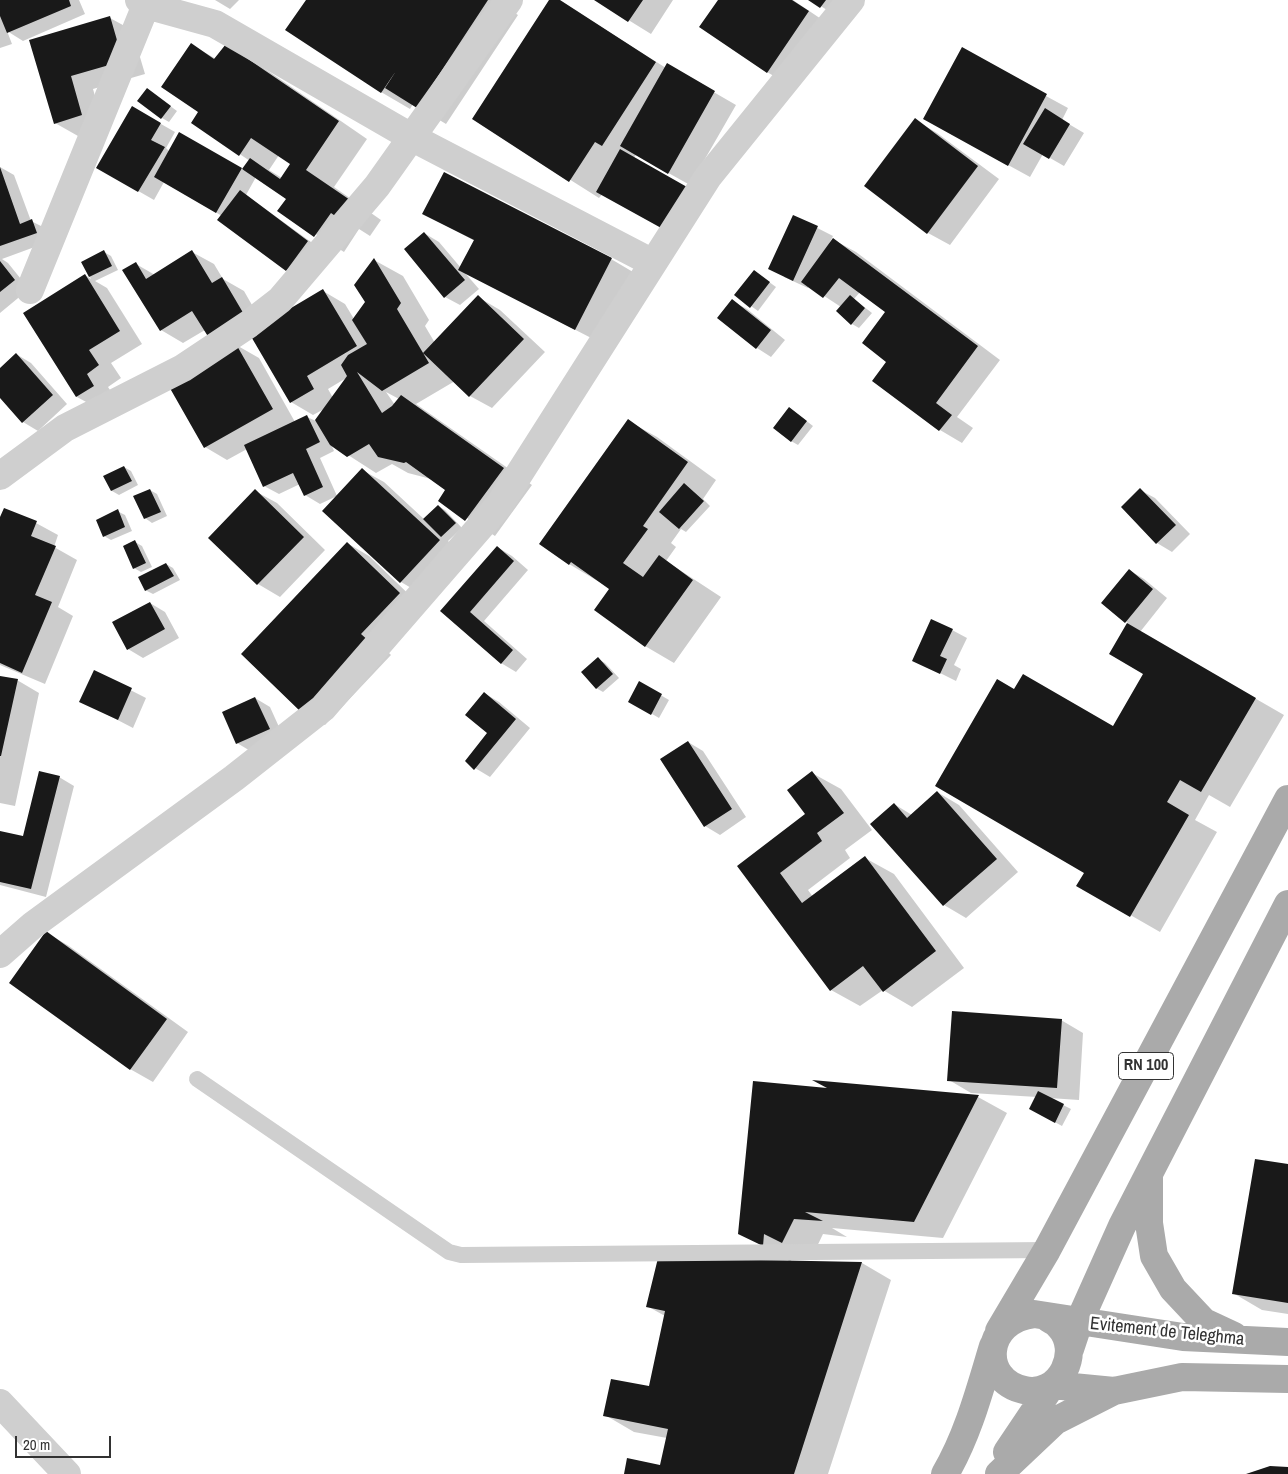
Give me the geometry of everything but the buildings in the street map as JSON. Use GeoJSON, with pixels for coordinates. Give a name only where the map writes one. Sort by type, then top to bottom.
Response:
{"type":"FeatureCollection","features":[{"type":"Feature","properties":{"kind":"main road","name":"RN 100"},"geometry":{"type":"LineString","coordinates":[[946,1474],[973,1412],[997,1337],[1047,1250],[1288,799]]}},
{"type":"Feature","properties":{"kind":"main road","name":"RN 100"},"geometry":{"type":"LineString","coordinates":[[1070,1349],[1079,1322],[1149,1170],[1288,904]]}},
{"type":"Feature","properties":{"kind":"main road"},"geometry":{"type":"LineString","coordinates":[[1149,1170],[1149,1223],[1154,1256],[1173,1289],[1204,1322],[1245,1341]]}},
{"type":"Feature","properties":{"kind":"main road"},"geometry":{"type":"LineString","coordinates":[[992,1474],[1052,1385],[1062,1376],[1068,1363],[1070,1349],[1066,1337],[1059,1326],[1046,1317],[1034,1314],[1020,1316],[1008,1322],[997,1337],[993,1356],[996,1369],[1004,1380],[1014,1387],[1026,1391],[1040,1390],[1052,1385],[1114,1391]]}},
{"type":"Feature","properties":{"kind":"main road","name":"Evitement de Teleghma"},"geometry":{"type":"LineString","coordinates":[[1046,1317],[1183,1337],[1288,1342]]}},
{"type":"Feature","properties":{"kind":"main road"},"geometry":{"type":"LineString","coordinates":[[999,1474],[1055,1421],[1114,1391],[1182,1377],[1288,1379]]}},
{"type":"Feature","properties":{"kind":"street"},"geometry":{"type":"LineString","coordinates":[[0,476],[65,428],[184,368],[249,324],[280,300],[377,186],[509,0]]}},
{"type":"Feature","properties":{"kind":"street"},"geometry":{"type":"LineString","coordinates":[[0,954],[33,925],[234,778],[323,708],[500,504],[708,177],[851,0]]}},
{"type":"Feature","properties":{"kind":"street"},"geometry":{"type":"LineString","coordinates":[[30,290],[143,3],[215,24],[412,137],[653,263]]}},
{"type":"Feature","properties":{"kind":"street"},"geometry":{"type":"LineString","coordinates":[[0,1403],[67,1474]]}},
{"type":"Feature","properties":{"kind":"lane"},"geometry":{"type":"LineString","coordinates":[[197,1079],[449,1252],[461,1255],[1047,1250]]}}]}
